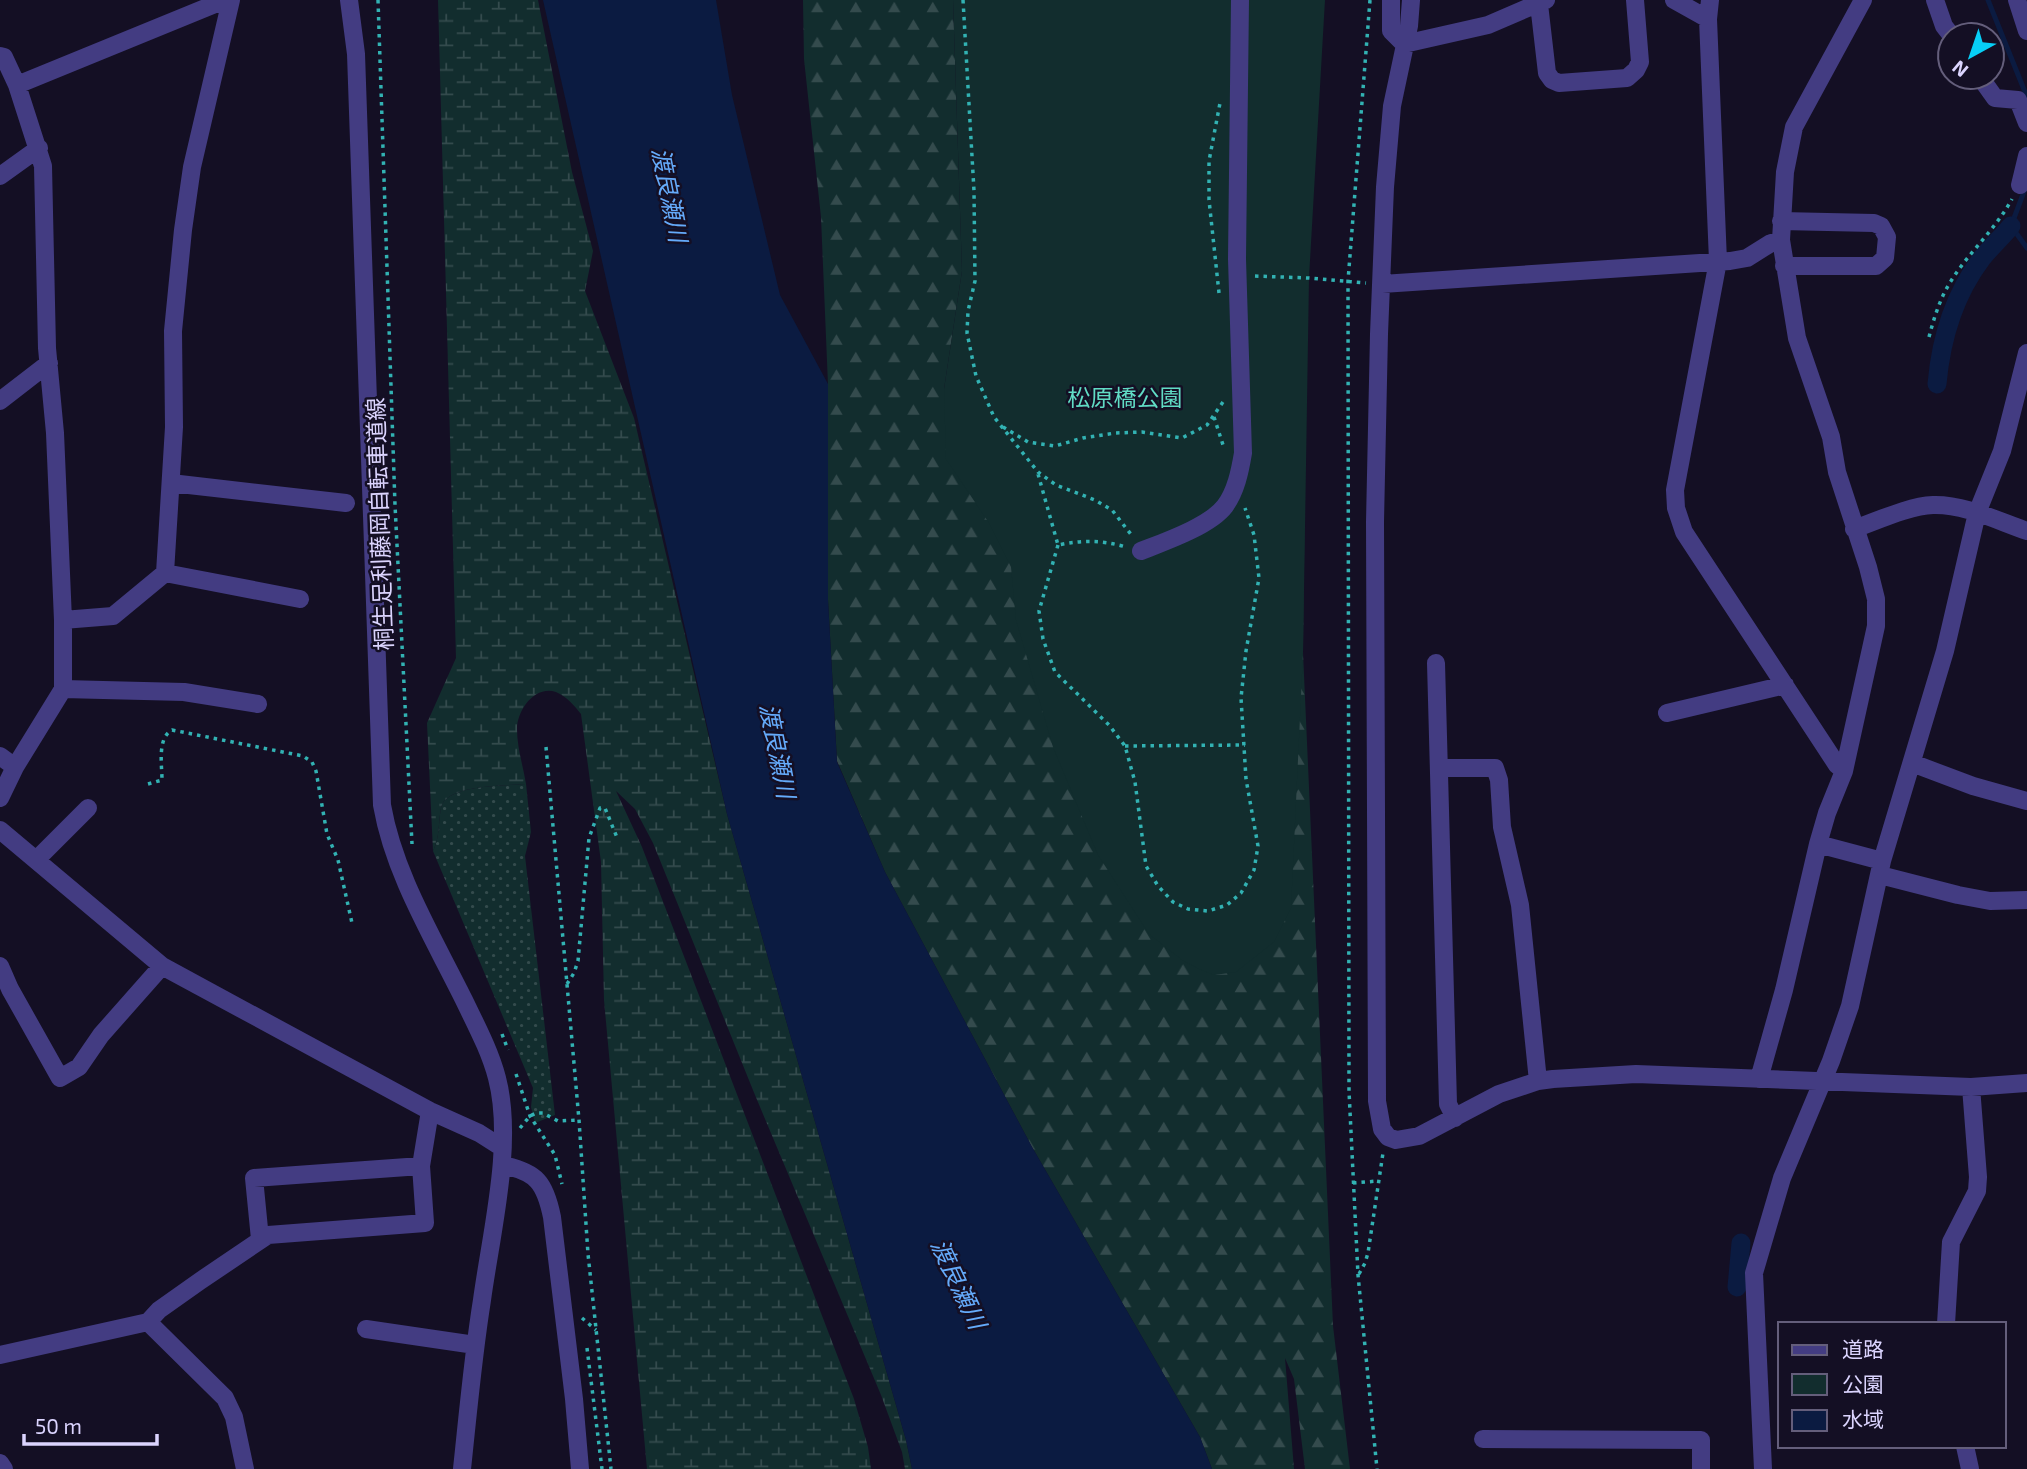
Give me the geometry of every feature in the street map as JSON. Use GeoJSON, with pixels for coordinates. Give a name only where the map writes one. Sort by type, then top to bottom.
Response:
{"type":"FeatureCollection","features":[{"type":"Feature","properties":{"kind":"street"},"geometry":{"type":"LineString","coordinates":[[17,85],[225,0]]}},
{"type":"Feature","properties":{"kind":"street"},"geometry":{"type":"LineString","coordinates":[[63,620],[113,616],[165,573],[174,427],[173,331],[183,230],[192,167],[231,0]]}},
{"type":"Feature","properties":{"kind":"street"},"geometry":{"type":"LineString","coordinates":[[349,0],[356,54],[382,805],[385,824],[399,866],[481,1034],[497,1077],[501,1101],[502,1165],[475,1345],[462,1469]]}},
{"type":"Feature","properties":{"kind":"street"},"geometry":{"type":"LineString","coordinates":[[1141,551],[1199,526],[1224,507],[1236,483],[1243,453],[1238,276],[1240,0]]}},
{"type":"Feature","properties":{"kind":"street"},"geometry":{"type":"LineString","coordinates":[[1391,0],[1391,31],[1404,44]]}},
{"type":"Feature","properties":{"kind":"street"},"geometry":{"type":"LineString","coordinates":[[1411,0],[1409,26],[1392,106],[1385,187],[1379,334],[1376,493],[1377,1101],[1379,1119],[1388,1137],[1395,1140],[1419,1136],[1499,1094],[1538,1081],[1636,1074],[1971,1087],[2027,1083]]}},
{"type":"Feature","properties":{"kind":"street"},"geometry":{"type":"LineString","coordinates":[[1404,44],[1488,25],[1542,2],[1547,72],[1552,80],[1559,83],[1627,78],[1640,62],[1635,0]]}},
{"type":"Feature","properties":{"kind":"street"},"geometry":{"type":"LineString","coordinates":[[1674,0],[1708,19]]}},
{"type":"Feature","properties":{"kind":"street"},"geometry":{"type":"LineString","coordinates":[[1710,0],[1708,19],[1718,261],[1675,490],[1676,508],[1684,532],[1837,765],[1844,771]]}},
{"type":"Feature","properties":{"kind":"street"},"geometry":{"type":"LineString","coordinates":[[1759,1079],[1784,989],[1818,844],[1844,771],[1876,626],[1876,599],[1868,566],[1837,472],[1831,437],[1797,338],[1784,266],[1781,230],[1785,172],[1794,127],[1863,0]]}},
{"type":"Feature","properties":{"kind":"street"},"geometry":{"type":"LineString","coordinates":[[1936,0],[1942,21]]}},
{"type":"Feature","properties":{"kind":"street"},"geometry":{"type":"LineString","coordinates":[[2017,0],[2027,31]]}},
{"type":"Feature","properties":{"kind":"street"},"geometry":{"type":"LineString","coordinates":[[0,56],[4,57],[17,85],[43,166],[49,363],[55,433],[63,620],[63,689],[15,767],[0,798]]}},
{"type":"Feature","properties":{"kind":"street"},"geometry":{"type":"LineString","coordinates":[[1990,91],[1995,98],[2018,100],[2027,123]]}},
{"type":"Feature","properties":{"kind":"street"},"geometry":{"type":"LineString","coordinates":[[0,176],[38,148]]}},
{"type":"Feature","properties":{"kind":"street"},"geometry":{"type":"LineString","coordinates":[[2020,185],[2027,156]]}},
{"type":"Feature","properties":{"kind":"street"},"geometry":{"type":"LineString","coordinates":[[1382,284],[1747,258],[1771,243],[1781,230],[1874,223],[1881,226],[1887,237],[1885,258],[1876,266],[1784,266]]}},
{"type":"Feature","properties":{"kind":"street"},"geometry":{"type":"LineString","coordinates":[[1763,1469],[1754,1273],[1782,1178],[1831,1061],[1850,1006],[1881,868],[1945,651],[1977,513],[2002,451],[2027,353]]}},
{"type":"Feature","properties":{"kind":"street"},"geometry":{"type":"LineString","coordinates":[[0,401],[49,363]]}},
{"type":"Feature","properties":{"kind":"street"},"geometry":{"type":"LineString","coordinates":[[171,483],[346,503]]}},
{"type":"Feature","properties":{"kind":"street"},"geometry":{"type":"LineString","coordinates":[[1854,529],[1918,507],[1933,505],[1977,513],[2027,531]]}},
{"type":"Feature","properties":{"kind":"street"},"geometry":{"type":"LineString","coordinates":[[165,573],[300,599]]}},
{"type":"Feature","properties":{"kind":"street"},"geometry":{"type":"LineString","coordinates":[[1436,663],[1448,1104],[1455,1118]]}},
{"type":"Feature","properties":{"kind":"street"},"geometry":{"type":"LineString","coordinates":[[1667,713],[1785,685]]}},
{"type":"Feature","properties":{"kind":"street"},"geometry":{"type":"LineString","coordinates":[[63,689],[184,692],[258,704]]}},
{"type":"Feature","properties":{"kind":"street"},"geometry":{"type":"LineString","coordinates":[[0,756],[15,767]]}},
{"type":"Feature","properties":{"kind":"street"},"geometry":{"type":"LineString","coordinates":[[1912,763],[1973,786],[2027,801]]}},
{"type":"Feature","properties":{"kind":"street"},"geometry":{"type":"LineString","coordinates":[[1439,768],[1495,768],[1499,780],[1502,827],[1520,905],[1538,1081]]}},
{"type":"Feature","properties":{"kind":"street"},"geometry":{"type":"LineString","coordinates":[[37,859],[88,808]]}},
{"type":"Feature","properties":{"kind":"street"},"geometry":{"type":"LineString","coordinates":[[0,830],[162,965],[430,1111],[480,1133],[501,1147]]}},
{"type":"Feature","properties":{"kind":"street"},"geometry":{"type":"LineString","coordinates":[[1818,844],[1881,868],[1979,899],[2027,901]]}},
{"type":"Feature","properties":{"kind":"street"},"geometry":{"type":"LineString","coordinates":[[0,966],[60,1078],[79,1067],[101,1035],[162,965]]}},
{"type":"Feature","properties":{"kind":"street"},"geometry":{"type":"LineString","coordinates":[[1946,1322],[1951,1242],[1977,1191],[1971,1087]]}},
{"type":"Feature","properties":{"kind":"street"},"geometry":{"type":"LineString","coordinates":[[0,1355],[148,1322],[159,1310],[268,1235],[425,1223],[421,1166],[430,1111]]}},
{"type":"Feature","properties":{"kind":"street"},"geometry":{"type":"LineString","coordinates":[[502,1165],[539,1180],[547,1192],[571,1373],[580,1469]]}},
{"type":"Feature","properties":{"kind":"street"},"geometry":{"type":"LineString","coordinates":[[260,1239],[254,1178],[421,1166]]}},
{"type":"Feature","properties":{"kind":"street"},"geometry":{"type":"LineString","coordinates":[[148,1322],[225,1398],[234,1416],[245,1469]]}},
{"type":"Feature","properties":{"kind":"street"},"geometry":{"type":"LineString","coordinates":[[366,1329],[475,1345]]}},
{"type":"Feature","properties":{"kind":"street"},"geometry":{"type":"LineString","coordinates":[[1483,1439],[1701,1440],[1701,1469]]}},
{"type":"Feature","properties":{"kind":"street"},"geometry":{"type":"LineString","coordinates":[[1965,1448],[1970,1469]]}},
{"type":"Feature","properties":{"kind":"street"},"geometry":{"type":"LineString","coordinates":[[0,1463],[4,1469]]}},
{"type":"Feature","properties":{"kind":"path","name":"桐生足利藤岡自転車道線"},"geometry":{"type":"LineString","coordinates":[[379,0],[395,505],[412,849]]}},
{"type":"Feature","properties":{"kind":"path"},"geometry":{"type":"LineString","coordinates":[[963,0],[974,191],[975,281],[968,312],[967,333],[976,376],[991,410],[1038,472],[1056,485],[1095,500],[1112,510],[1141,551]]}},
{"type":"Feature","properties":{"kind":"path"},"geometry":{"type":"LineString","coordinates":[[1370,0],[1348,281],[1349,1090],[1358,1275],[1377,1469]]}},
{"type":"Feature","properties":{"kind":"path"},"geometry":{"type":"LineString","coordinates":[[1222,92],[1209,161],[1209,200],[1222,305]]}},
{"type":"Feature","properties":{"kind":"path"},"geometry":{"type":"LineString","coordinates":[[1929,337],[1950,283],[1962,264],[1992,231],[2020,185]]}},
{"type":"Feature","properties":{"kind":"path"},"geometry":{"type":"LineString","coordinates":[[1238,276],[1348,281]]}},
{"type":"Feature","properties":{"kind":"path"},"geometry":{"type":"LineString","coordinates":[[1003,426],[1028,442],[1055,446],[1115,433],[1142,432],[1182,438],[1207,425],[1223,404],[1224,391]]}},
{"type":"Feature","properties":{"kind":"path"},"geometry":{"type":"LineString","coordinates":[[1038,472],[1058,545],[1040,611],[1043,639],[1055,672],[1109,725],[1125,746],[1135,782],[1146,866],[1157,886],[1173,902],[1188,909],[1208,911],[1227,905],[1241,893],[1254,870],[1258,846],[1246,779],[1241,698],[1259,578],[1254,535],[1236,483]]}},
{"type":"Feature","properties":{"kind":"path"},"geometry":{"type":"LineString","coordinates":[[1058,545],[1102,540],[1141,551]]}},
{"type":"Feature","properties":{"kind":"path"},"geometry":{"type":"LineString","coordinates":[[148,784],[162,780],[163,740],[172,730],[303,756],[312,762],[327,834],[338,860],[352,923]]}},
{"type":"Feature","properties":{"kind":"path"},"geometry":{"type":"LineString","coordinates":[[1125,746],[1245,745]]}},
{"type":"Feature","properties":{"kind":"path"},"geometry":{"type":"LineString","coordinates":[[546,747],[588,1254],[611,1469]]}},
{"type":"Feature","properties":{"kind":"path"},"geometry":{"type":"LineString","coordinates":[[567,984],[575,973],[578,961],[589,838],[600,808],[605,808],[618,840]]}},
{"type":"Feature","properties":{"kind":"path"},"geometry":{"type":"LineString","coordinates":[[530,1116],[543,1113],[558,1121],[579,1120]]}},
{"type":"Feature","properties":{"kind":"path"},"geometry":{"type":"LineString","coordinates":[[1358,1275],[1366,1264],[1380,1163],[1388,1137]]}},
{"type":"Feature","properties":{"kind":"path"},"geometry":{"type":"LineString","coordinates":[[1353,1183],[1379,1181]]}},
{"type":"Feature","properties":{"kind":"path"},"geometry":{"type":"LineString","coordinates":[[582,1318],[597,1331]]}},
{"type":"Feature","properties":{"kind":"green space"},"geometry":{"type":"Polygon","coordinates":[[[438,0],[538,0],[572,172],[593,251],[585,291],[634,418],[727,814],[906,1440],[912,1469],[905,1469],[902,1452],[881,1395],[653,843],[635,809],[616,791],[642,847],[854,1399],[868,1447],[871,1469],[647,1469],[604,1000],[601,862],[581,714],[564,696],[556,692],[541,692],[529,701],[520,714],[517,729],[526,784],[491,786],[453,794],[445,800],[441,808],[433,851],[427,723],[456,658],[438,0]]]}},
{"type":"Feature","properties":{"kind":"green space"},"geometry":{"type":"Polygon","coordinates":[[[803,0],[953,0],[962,271],[944,389],[1305,484],[1303,653],[1333,1326],[1350,1469],[1305,1469],[1294,1379],[1285,1358],[1294,1469],[1212,1469],[1200,1437],[1032,1147],[885,872],[837,761],[828,600],[828,384],[821,217],[804,59],[803,0]]]}},
{"type":"Feature","properties":{"kind":"green space","name":"松原橋公園"},"geometry":{"type":"Polygon","coordinates":[[[953,0],[1325,0],[1309,278],[1303,653],[1291,908],[1274,942],[1236,972],[1214,975],[1199,969],[1182,960],[1149,934],[1098,855],[1053,747],[1016,620],[1011,567],[989,523],[946,459],[944,389],[962,271],[953,0]]]}},
{"type":"Feature","properties":{"kind":"green space"},"geometry":{"type":"Polygon","coordinates":[[[526,784],[531,832],[525,856],[555,1115],[535,1123],[531,1107],[533,1088],[433,851],[441,808],[445,800],[453,794],[491,786],[526,784]]]}},
{"type":"Feature","properties":{"kind":"water","name":"渡良瀬川"},"geometry":{"type":"Polygon","coordinates":[[[543,0],[716,0],[732,95],[780,295],[828,384],[828,600],[837,762],[885,872],[1032,1147],[1200,1437],[1212,1469],[912,1469],[906,1440],[727,814],[543,0]]]}},
{"type":"Feature","properties":{"kind":"waterway"},"geometry":{"type":"LineString","coordinates":[[1988,0],[2027,97]]}},
{"type":"Feature","properties":{"kind":"waterway"},"geometry":{"type":"LineString","coordinates":[[2025,189],[2011,226],[2027,248]]}},
{"type":"Feature","properties":{"kind":"waterway"},"geometry":{"type":"LineString","coordinates":[[1937,384],[1946,334],[1964,287],[1982,258],[2011,226]]}},
{"type":"Feature","properties":{"kind":"waterway"},"geometry":{"type":"LineString","coordinates":[[1737,1287],[1741,1243]]}}]}
